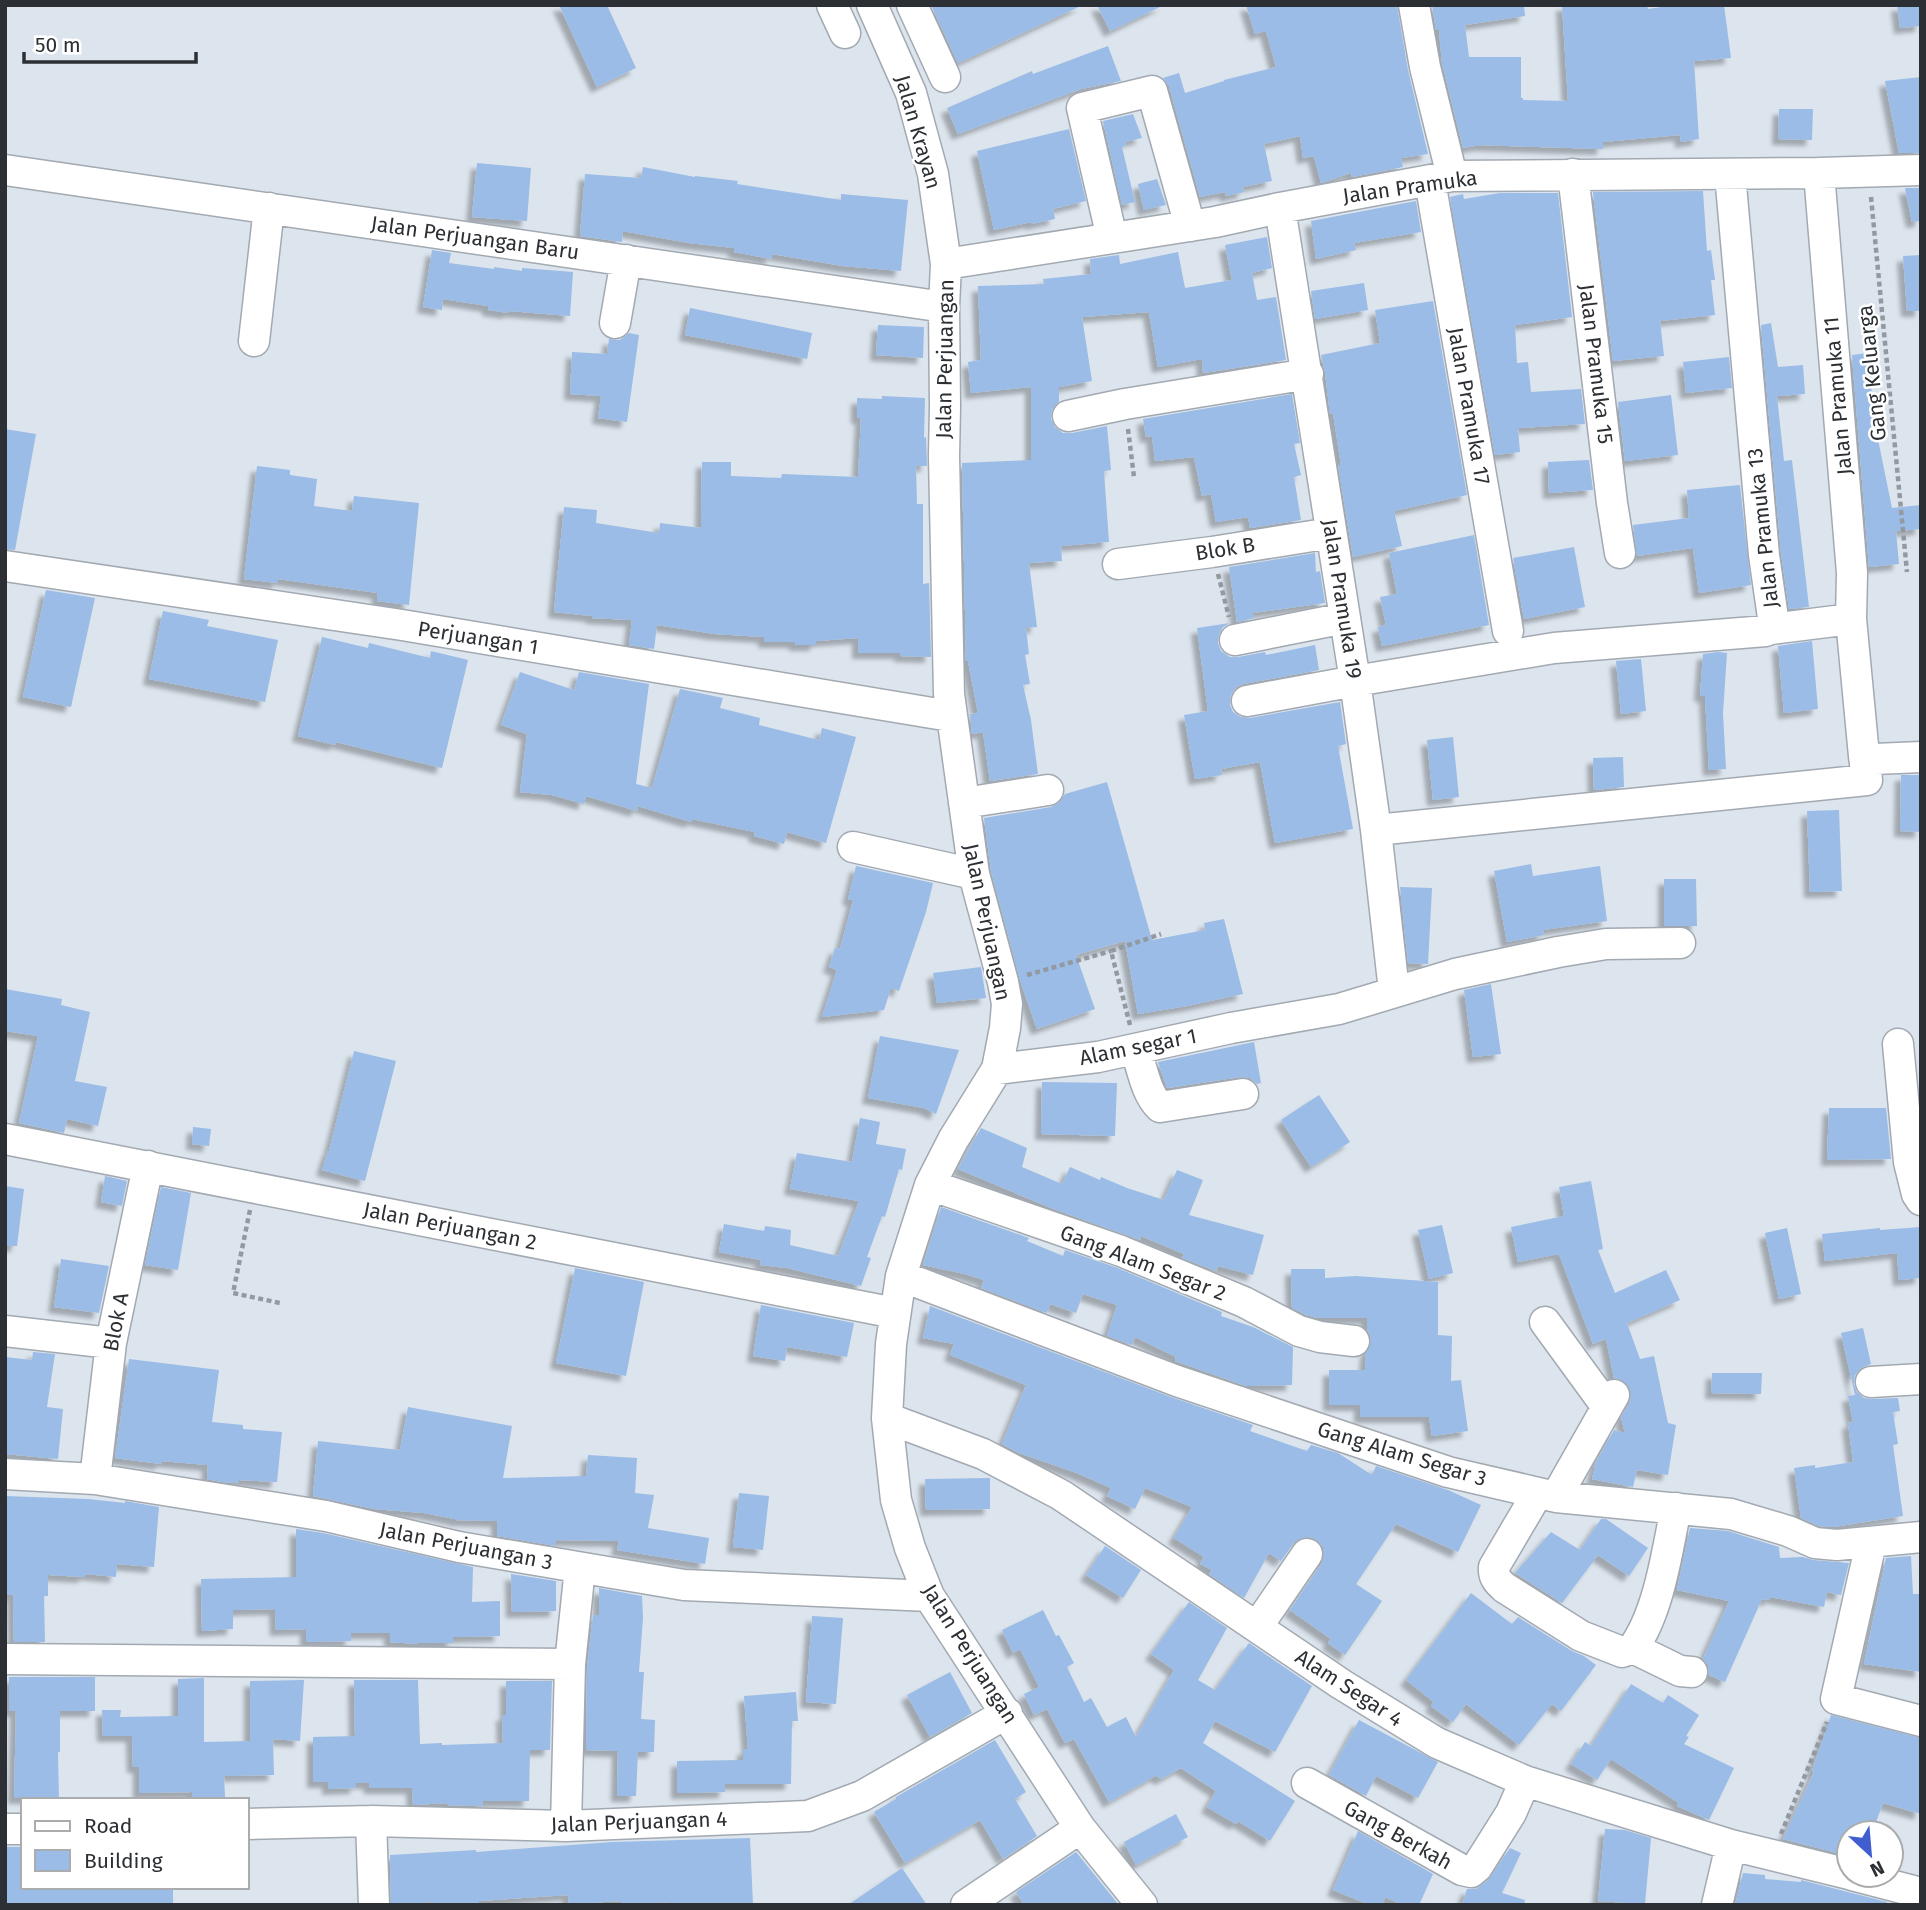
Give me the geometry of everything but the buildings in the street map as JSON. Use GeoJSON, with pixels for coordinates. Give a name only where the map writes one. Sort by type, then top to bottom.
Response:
{"type":"FeatureCollection","features":[{"type":"Feature","properties":{"kind":"street"},"geometry":{"type":"LineString","coordinates":[[832,5],[845,33]]}},
{"type":"Feature","properties":{"kind":"street","name":"Jalan Krayan"},"geometry":{"type":"LineString","coordinates":[[872,5],[911,93],[933,174],[946,264]]}},
{"type":"Feature","properties":{"kind":"street"},"geometry":{"type":"LineString","coordinates":[[912,5],[945,77]]}},
{"type":"Feature","properties":{"kind":"street","name":"Jalan Pramuka 17"},"geometry":{"type":"LineString","coordinates":[[1414,5],[1508,631]]}},
{"type":"Feature","properties":{"kind":"street"},"geometry":{"type":"LineString","coordinates":[[1112,238],[1082,108],[1152,91],[1189,226]]}},
{"type":"Feature","properties":{"kind":"street","name":"Jalan Perjuangan Baru"},"geometry":{"type":"LineString","coordinates":[[5,170],[944,307]]}},
{"type":"Feature","properties":{"kind":"street","name":"Jalan Pramuka"},"geometry":{"type":"LineString","coordinates":[[946,264],[1189,226],[1441,178],[1921,170]]}},
{"type":"Feature","properties":{"kind":"street","name":"Jalan Pramuka 11"},"geometry":{"type":"LineString","coordinates":[[1819,173],[1852,573],[1851,619],[1865,768]]}},
{"type":"Feature","properties":{"kind":"street","name":"Jalan Pramuka 15"},"geometry":{"type":"LineString","coordinates":[[1573,174],[1620,553]]}},
{"type":"Feature","properties":{"kind":"street","name":"Jalan Pramuka 13"},"geometry":{"type":"LineString","coordinates":[[1247,701],[1554,648],[1771,629],[1773,625],[1764,555],[1730,174]]}},
{"type":"Feature","properties":{"kind":"street"},"geometry":{"type":"LineString","coordinates":[[254,341],[269,208]]}},
{"type":"Feature","properties":{"kind":"street","name":"Jalan Pramuka 19"},"geometry":{"type":"LineString","coordinates":[[1280,208],[1355,681],[1376,831],[1394,991]]}},
{"type":"Feature","properties":{"kind":"street"},"geometry":{"type":"LineString","coordinates":[[615,323],[626,260]]}},
{"type":"Feature","properties":{"kind":"street","name":"Jalan Perjuangan"},"geometry":{"type":"LineString","coordinates":[[946,264],[944,470],[948,694],[974,874],[1007,1004],[997,1069],[953,1140],[930,1185],[901,1276],[895,1313],[887,1418],[896,1500],[929,1596],[1080,1828],[1142,1905]]}},
{"type":"Feature","properties":{"kind":"street"},"geometry":{"type":"LineString","coordinates":[[1068,416],[1308,374]]}},
{"type":"Feature","properties":{"kind":"street","name":"Blok B"},"geometry":{"type":"LineString","coordinates":[[1118,564],[1331,533]]}},
{"type":"Feature","properties":{"kind":"street","name":"Perjuangan 1"},"geometry":{"type":"LineString","coordinates":[[5,566],[401,625],[950,716]]}},
{"type":"Feature","properties":{"kind":"street"},"geometry":{"type":"LineString","coordinates":[[1235,640],[1345,618]]}},
{"type":"Feature","properties":{"kind":"street"},"geometry":{"type":"LineString","coordinates":[[1771,629],[1851,619]]}},
{"type":"Feature","properties":{"kind":"street"},"geometry":{"type":"LineString","coordinates":[[1376,831],[1865,768],[1875,759],[1921,757]]}},
{"type":"Feature","properties":{"kind":"street"},"geometry":{"type":"LineString","coordinates":[[964,803],[1048,790]]}},
{"type":"Feature","properties":{"kind":"street"},"geometry":{"type":"LineString","coordinates":[[853,847],[974,874]]}},
{"type":"Feature","properties":{"kind":"street","name":"Alam segar 1"},"geometry":{"type":"LineString","coordinates":[[997,1069],[1098,1057],[1231,1028],[1339,1009],[1455,974],[1558,952],[1606,944],[1680,943]]}},
{"type":"Feature","properties":{"kind":"street"},"geometry":{"type":"LineString","coordinates":[[1898,1044],[1909,1162],[1916,1186]]}},
{"type":"Feature","properties":{"kind":"street"},"geometry":{"type":"LineString","coordinates":[[1136,1050],[1151,1093],[1160,1107],[1243,1094]]}},
{"type":"Feature","properties":{"kind":"street","name":"Jalan Perjuangan 2"},"geometry":{"type":"LineString","coordinates":[[5,1139],[895,1313]]}},
{"type":"Feature","properties":{"kind":"street","name":"Blok A"},"geometry":{"type":"LineString","coordinates":[[95,1479],[110,1343],[148,1166]]}},
{"type":"Feature","properties":{"kind":"street","name":"Gang Alam Segar 2"},"geometry":{"type":"LineString","coordinates":[[930,1185],[1121,1251],[1244,1303],[1299,1331],[1320,1337],[1354,1341]]}},
{"type":"Feature","properties":{"kind":"street","name":"Gang Alam Segar 3"},"geometry":{"type":"LineString","coordinates":[[901,1276],[1177,1381],[1448,1472],[1547,1495],[1731,1514],[1788,1531],[1815,1543],[1837,1545],[1921,1537]]}},
{"type":"Feature","properties":{"kind":"street"},"geometry":{"type":"LineString","coordinates":[[1545,1322],[1611,1401],[1494,1567],[1496,1579],[1505,1588],[1581,1636],[1622,1651],[1633,1648],[1641,1637],[1657,1593],[1676,1508]]}},
{"type":"Feature","properties":{"kind":"street"},"geometry":{"type":"LineString","coordinates":[[5,1331],[110,1343]]}},
{"type":"Feature","properties":{"kind":"street"},"geometry":{"type":"LineString","coordinates":[[1871,1382],[1921,1379]]}},
{"type":"Feature","properties":{"kind":"street","name":"Alam Segar 4"},"geometry":{"type":"LineString","coordinates":[[887,1418],[983,1454],[1062,1495],[1341,1684],[1437,1743],[1525,1781],[1731,1845],[1835,1871]]}},
{"type":"Feature","properties":{"kind":"street","name":"Jalan Perjuangan 3"},"geometry":{"type":"LineString","coordinates":[[5,1474],[95,1479],[326,1516],[459,1547],[684,1585],[929,1596]]}},
{"type":"Feature","properties":{"kind":"street"},"geometry":{"type":"LineString","coordinates":[[1871,1543],[1836,1699],[1921,1721]]}},
{"type":"Feature","properties":{"kind":"street"},"geometry":{"type":"LineString","coordinates":[[1257,1627],[1307,1555]]}},
{"type":"Feature","properties":{"kind":"street"},"geometry":{"type":"LineString","coordinates":[[566,1826],[570,1664],[580,1567]]}},
{"type":"Feature","properties":{"kind":"street"},"geometry":{"type":"LineString","coordinates":[[1633,1648],[1680,1671],[1692,1672]]}},
{"type":"Feature","properties":{"kind":"street"},"geometry":{"type":"LineString","coordinates":[[5,1659],[570,1664]]}},
{"type":"Feature","properties":{"kind":"street","name":"Jalan Perjuangan 4"},"geometry":{"type":"LineString","coordinates":[[248,1824],[371,1821],[566,1826],[808,1815],[862,1796],[1007,1713]]}},
{"type":"Feature","properties":{"kind":"street","name":"Gang Berkah"},"geometry":{"type":"LineString","coordinates":[[1307,1783],[1462,1871],[1471,1872],[1478,1867],[1511,1813],[1525,1781]]}},
{"type":"Feature","properties":{"kind":"street"},"geometry":{"type":"LineString","coordinates":[[371,1821],[374,1905]]}},
{"type":"Feature","properties":{"kind":"street"},"geometry":{"type":"LineString","coordinates":[[966,1905],[1080,1828]]}},
{"type":"Feature","properties":{"kind":"street"},"geometry":{"type":"LineString","coordinates":[[1717,1905],[1731,1845]]}},
{"type":"Feature","properties":{"kind":"street","name":"Alam Segar 4"},"geometry":{"type":"LineString","coordinates":[[1902,1889],[1921,1894]]}},
{"type":"Feature","properties":{"kind":"path","name":"Gang Keluarga"},"geometry":{"type":"LineString","coordinates":[[1868,172],[1907,572]]}},
{"type":"Feature","properties":{"kind":"path"},"geometry":{"type":"LineString","coordinates":[[1125,404],[1134,477]]}},
{"type":"Feature","properties":{"kind":"path"},"geometry":{"type":"LineString","coordinates":[[1003,982],[1161,934]]}},
{"type":"Feature","properties":{"kind":"path"},"geometry":{"type":"LineString","coordinates":[[1111,951],[1136,1050]]}},
{"type":"Feature","properties":{"kind":"path"},"geometry":{"type":"LineString","coordinates":[[255,1187],[233,1293],[280,1303]]}},
{"type":"Feature","properties":{"kind":"path"},"geometry":{"type":"LineString","coordinates":[[1773,1854],[1836,1699]]}}]}
